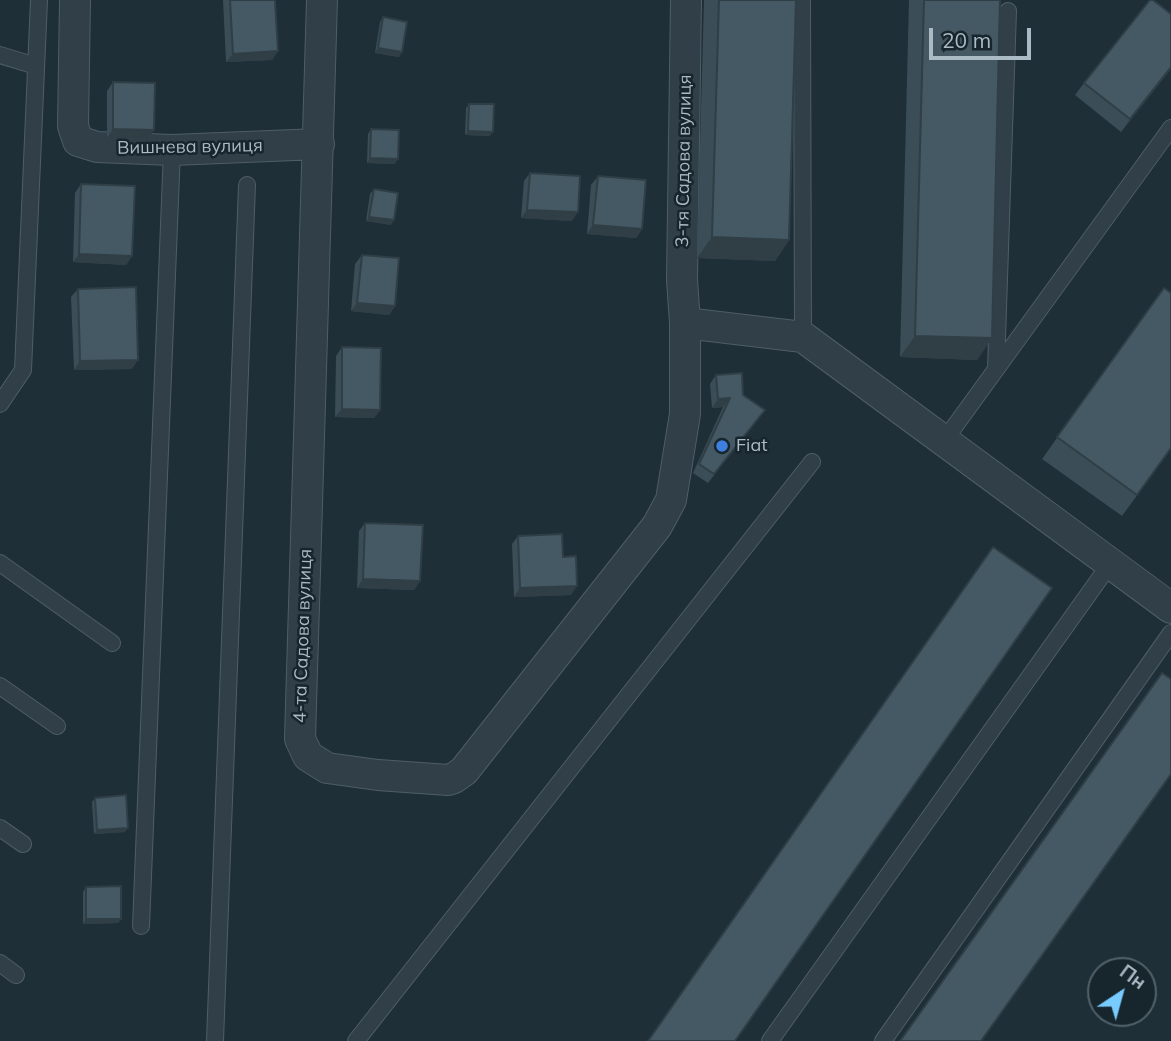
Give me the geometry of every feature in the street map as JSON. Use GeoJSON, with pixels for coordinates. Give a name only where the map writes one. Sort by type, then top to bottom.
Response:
{"type":"FeatureCollection","features":[{"type":"Feature","properties":{"kind":"street","name":"Вишнева вулиця"},"geometry":{"type":"LineString","coordinates":[[75,0],[73,126],[78,141],[97,147],[172,150],[319,144]]}},
{"type":"Feature","properties":{"kind":"street","name":"4-та Садова вулиця"},"geometry":{"type":"LineString","coordinates":[[321,0],[300,739],[309,756],[327,768],[378,775],[448,780],[464,771],[665,515],[671,500],[685,414],[685,323]]}},
{"type":"Feature","properties":{"kind":"street","name":"3-тя Садова вулиця"},"geometry":{"type":"LineString","coordinates":[[685,323],[682,280],[686,0]]}},
{"type":"Feature","properties":{"kind":"street"},"geometry":{"type":"LineString","coordinates":[[685,323],[803,337],[1171,608]]}},
{"type":"Feature","properties":{"kind":"lane"},"geometry":{"type":"LineString","coordinates":[[0,404],[23,370],[39,0]]}},
{"type":"Feature","properties":{"kind":"lane"},"geometry":{"type":"LineString","coordinates":[[802,0],[803,337]]}},
{"type":"Feature","properties":{"kind":"lane"},"geometry":{"type":"LineString","coordinates":[[996,368],[1009,11]]}},
{"type":"Feature","properties":{"kind":"lane"},"geometry":{"type":"LineString","coordinates":[[0,55],[36,66]]}},
{"type":"Feature","properties":{"kind":"lane"},"geometry":{"type":"LineString","coordinates":[[944,441],[1171,128]]}},
{"type":"Feature","properties":{"kind":"lane"},"geometry":{"type":"LineString","coordinates":[[141,926],[172,150]]}},
{"type":"Feature","properties":{"kind":"lane"},"geometry":{"type":"LineString","coordinates":[[215,1041],[247,186]]}},
{"type":"Feature","properties":{"kind":"lane"},"geometry":{"type":"LineString","coordinates":[[356,1041],[813,461]]}},
{"type":"Feature","properties":{"kind":"lane"},"geometry":{"type":"LineString","coordinates":[[0,563],[112,643]]}},
{"type":"Feature","properties":{"kind":"lane"},"geometry":{"type":"LineString","coordinates":[[771,1041],[1110,564]]}},
{"type":"Feature","properties":{"kind":"lane"},"geometry":{"type":"LineString","coordinates":[[883,1041],[1171,634]]}},
{"type":"Feature","properties":{"kind":"lane"},"geometry":{"type":"LineString","coordinates":[[0,686],[57,726]]}},
{"type":"Feature","properties":{"kind":"lane"},"geometry":{"type":"LineString","coordinates":[[0,828],[23,844]]}},
{"type":"Feature","properties":{"kind":"lane"},"geometry":{"type":"LineString","coordinates":[[0,964],[16,975]]}},
{"type":"Feature","properties":{"kind":"building"},"geometry":{"type":"Polygon","coordinates":[[[230,0],[275,0],[278,51],[233,54],[230,0]]]}},
{"type":"Feature","properties":{"kind":"building"},"geometry":{"type":"Polygon","coordinates":[[[719,0],[796,0],[789,240],[712,237],[719,0]]]}},
{"type":"Feature","properties":{"kind":"building"},"geometry":{"type":"Polygon","coordinates":[[[924,0],[1000,0],[992,338],[915,336],[924,0]]]}},
{"type":"Feature","properties":{"kind":"building"},"geometry":{"type":"Polygon","coordinates":[[[1150,0],[1171,14],[1171,67],[1130,119],[1084,83],[1150,0]]]}},
{"type":"Feature","properties":{"kind":"building"},"geometry":{"type":"Polygon","coordinates":[[[383,17],[407,22],[402,52],[378,48],[383,17]]]}},
{"type":"Feature","properties":{"kind":"building"},"geometry":{"type":"Polygon","coordinates":[[[113,82],[155,83],[154,130],[113,129],[113,82]]]}},
{"type":"Feature","properties":{"kind":"building"},"geometry":{"type":"Polygon","coordinates":[[[469,104],[494,104],[493,132],[468,131],[469,104]]]}},
{"type":"Feature","properties":{"kind":"building"},"geometry":{"type":"Polygon","coordinates":[[[371,129],[399,130],[398,159],[370,158],[371,129]]]}},
{"type":"Feature","properties":{"kind":"building"},"geometry":{"type":"Polygon","coordinates":[[[530,173],[580,176],[578,212],[527,210],[530,173]]]}},
{"type":"Feature","properties":{"kind":"building"},"geometry":{"type":"Polygon","coordinates":[[[598,176],[646,180],[642,229],[593,225],[598,176]]]}},
{"type":"Feature","properties":{"kind":"building"},"geometry":{"type":"Polygon","coordinates":[[[81,184],[135,186],[132,256],[79,254],[81,184]]]}},
{"type":"Feature","properties":{"kind":"building"},"geometry":{"type":"Polygon","coordinates":[[[374,189],[398,193],[394,220],[369,217],[374,189]]]}},
{"type":"Feature","properties":{"kind":"building"},"geometry":{"type":"Polygon","coordinates":[[[362,255],[399,258],[395,306],[357,303],[362,255]]]}},
{"type":"Feature","properties":{"kind":"building"},"geometry":{"type":"Polygon","coordinates":[[[136,287],[138,360],[80,361],[78,289],[136,287]]]}},
{"type":"Feature","properties":{"kind":"building"},"geometry":{"type":"Polygon","coordinates":[[[1164,288],[1171,293],[1171,448],[1137,495],[1057,437],[1164,288]]]}},
{"type":"Feature","properties":{"kind":"building"},"geometry":{"type":"Polygon","coordinates":[[[342,347],[381,348],[380,410],[342,409],[342,347]]]}},
{"type":"Feature","properties":{"kind":"building","name":"Fiat"},"geometry":{"type":"Polygon","coordinates":[[[742,373],[743,395],[765,410],[714,474],[699,464],[730,398],[718,399],[716,375],[742,373]]]}},
{"type":"Feature","properties":{"kind":"building"},"geometry":{"type":"Polygon","coordinates":[[[365,523],[423,525],[420,581],[363,579],[365,523]]]}},
{"type":"Feature","properties":{"kind":"building"},"geometry":{"type":"Polygon","coordinates":[[[562,534],[563,557],[576,556],[577,586],[520,588],[518,536],[562,534]]]}},
{"type":"Feature","properties":{"kind":"building"},"geometry":{"type":"Polygon","coordinates":[[[993,547],[1052,588],[735,1041],[648,1041],[993,547]]]}},
{"type":"Feature","properties":{"kind":"building"},"geometry":{"type":"Polygon","coordinates":[[[1162,673],[1171,679],[1171,774],[981,1041],[900,1041],[1162,673]]]}},
{"type":"Feature","properties":{"kind":"building"},"geometry":{"type":"Polygon","coordinates":[[[126,795],[128,828],[97,830],[95,798],[126,795]]]}},
{"type":"Feature","properties":{"kind":"building"},"geometry":{"type":"Polygon","coordinates":[[[121,886],[121,919],[86,919],[86,887],[121,886]]]}},
{"type":"Feature","properties":{"kind":"place","name":"Fiat"},"geometry":{"type":"Point","coordinates":[722,446]}}]}
